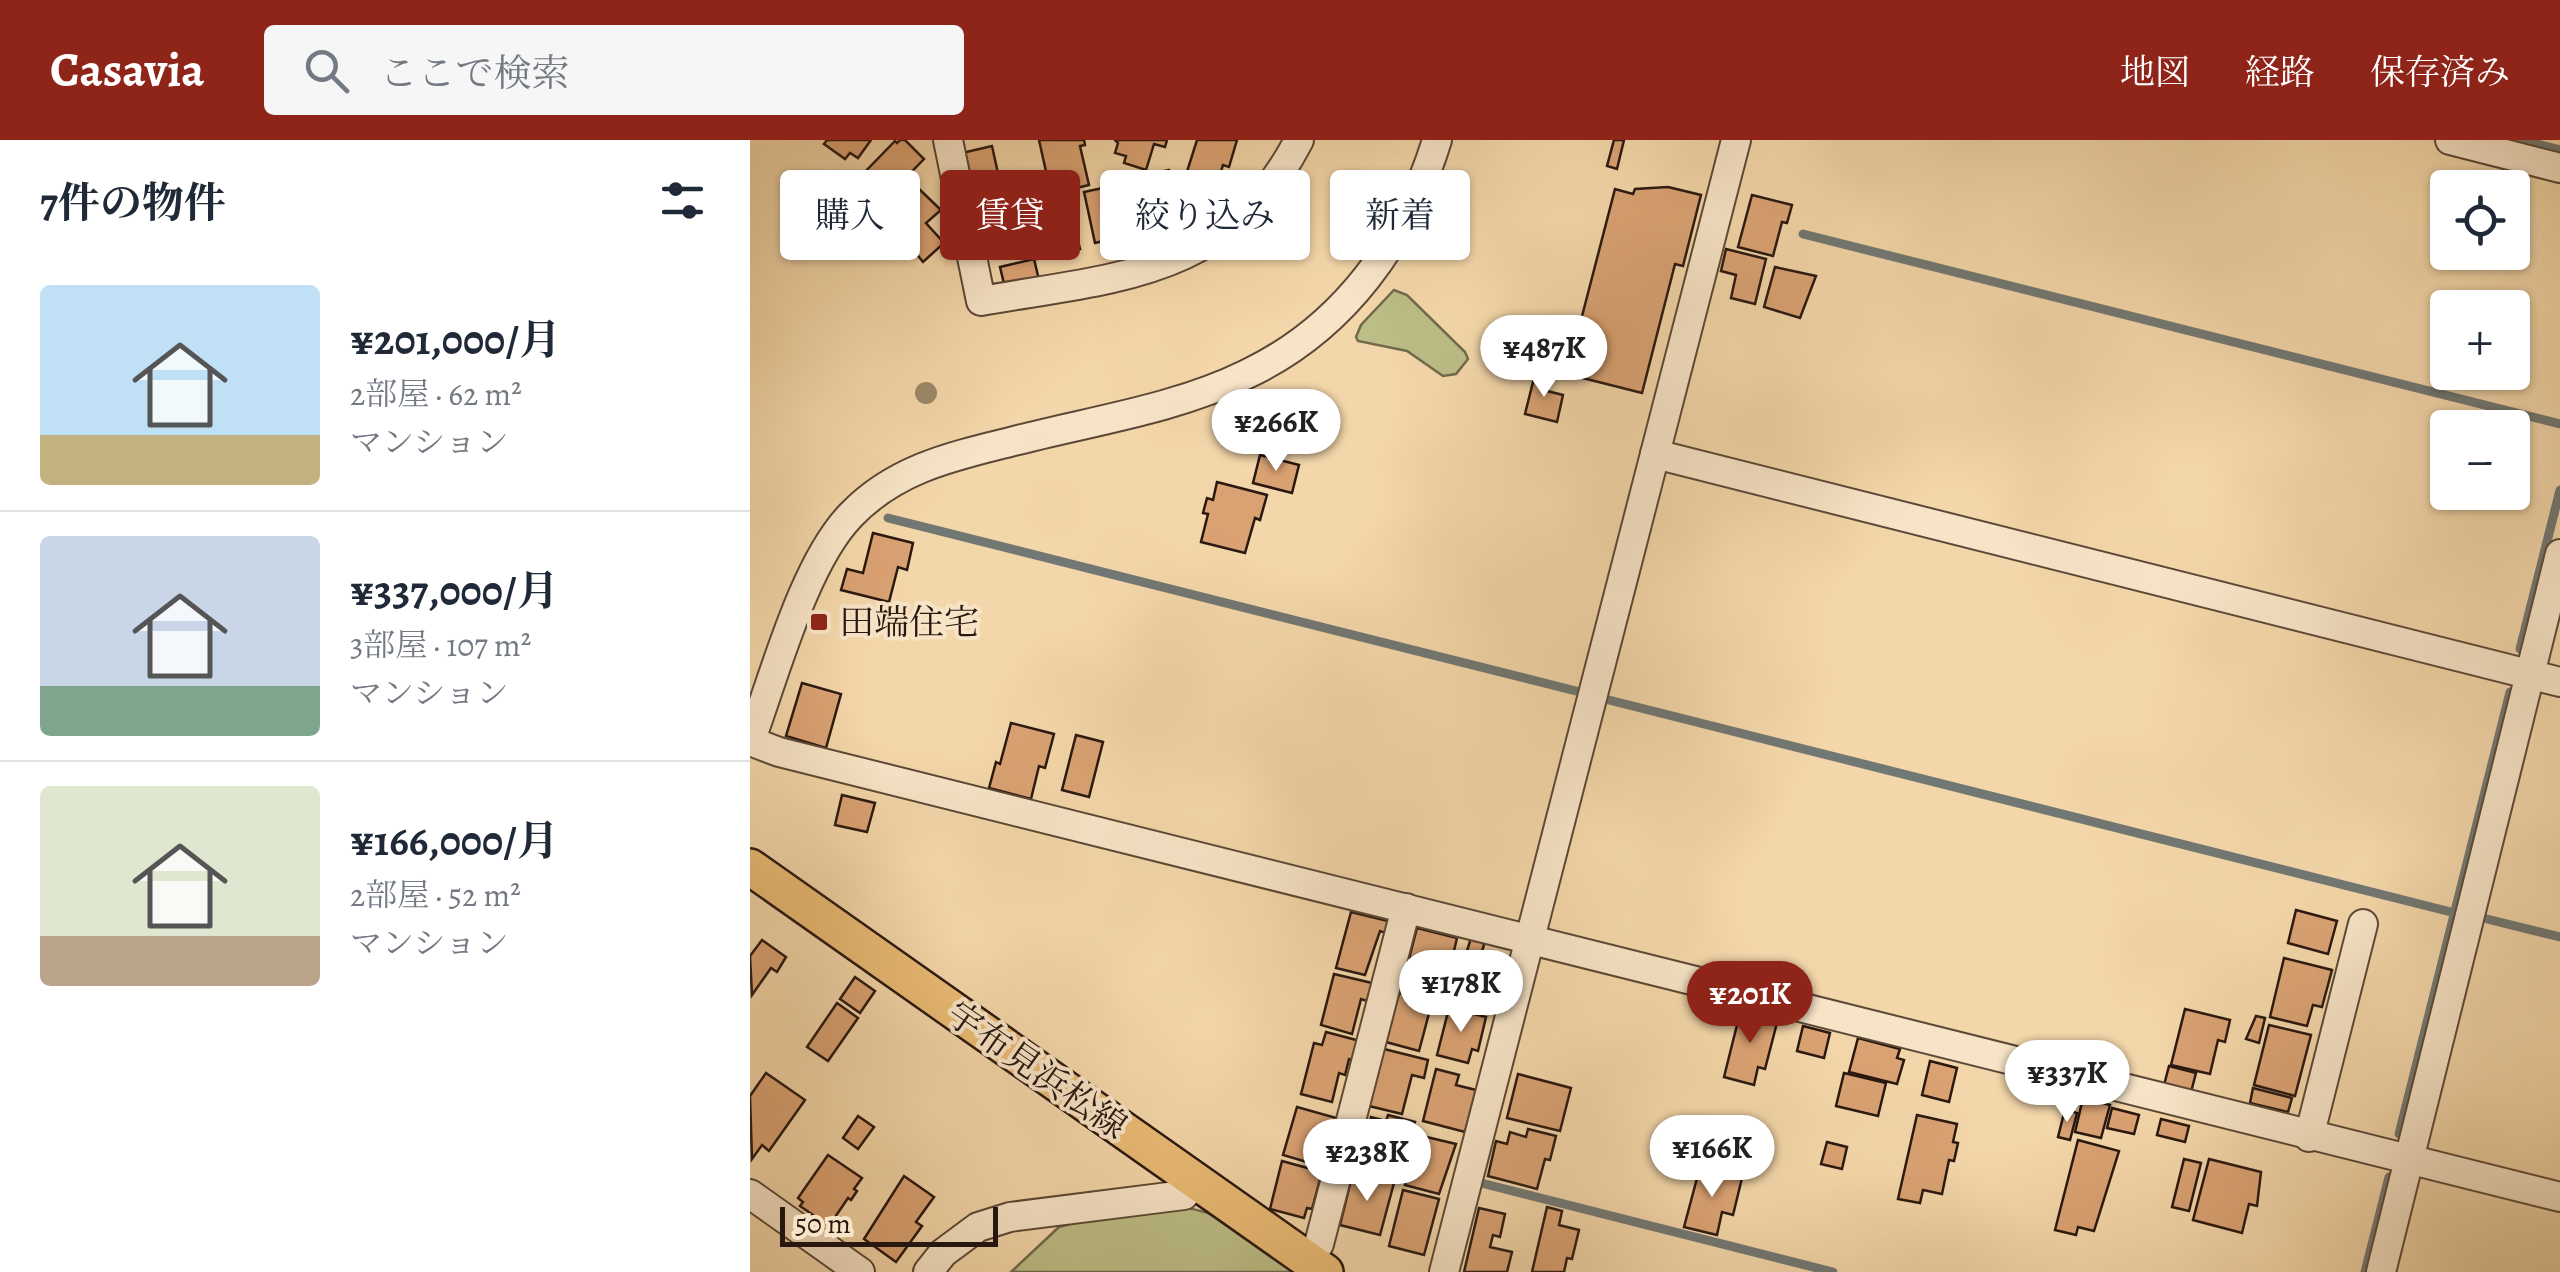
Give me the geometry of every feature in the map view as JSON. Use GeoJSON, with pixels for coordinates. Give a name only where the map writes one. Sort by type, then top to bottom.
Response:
{"type":"FeatureCollection","features":[{"type":"Feature","properties":{"kind":"main road","name":"宇布見浜松線"},"geometry":{"type":"LineString","coordinates":[[750,866],[1316,1266]]}},
{"type":"Feature","properties":{"kind":"street"},"geometry":{"type":"LineString","coordinates":[[948,140],[981,301],[1139,272],[1198,250],[1248,212],[1269,189],[1299,140]]}},
{"type":"Feature","properties":{"kind":"street"},"geometry":{"type":"LineString","coordinates":[[1437,140],[1411,212],[1380,262],[1342,307],[1282,356],[1192,395],[938,460],[914,470],[850,515],[820,558],[750,742],[2560,1197]]}},
{"type":"Feature","properties":{"kind":"street"},"geometry":{"type":"LineString","coordinates":[[1444,1272],[1736,140]]}},
{"type":"Feature","properties":{"kind":"street"},"geometry":{"type":"LineString","coordinates":[[2450,140],[2560,168]]}},
{"type":"Feature","properties":{"kind":"street"},"geometry":{"type":"LineString","coordinates":[[1655,454],[2560,682]]}},
{"type":"Feature","properties":{"kind":"street"},"geometry":{"type":"LineString","coordinates":[[2381,1272],[2560,554]]}},
{"type":"Feature","properties":{"kind":"street"},"geometry":{"type":"LineString","coordinates":[[1316,1266],[1406,908]]}},
{"type":"Feature","properties":{"kind":"street"},"geometry":{"type":"LineString","coordinates":[[2310,1137],[2363,924]]}},
{"type":"Feature","properties":{"kind":"street"},"geometry":{"type":"LineString","coordinates":[[928,1272],[943,1253],[978,1227],[1010,1217],[1184,1195],[1194,1181]]}},
{"type":"Feature","properties":{"kind":"street"},"geometry":{"type":"LineString","coordinates":[[750,1194],[860,1272]]}},
{"type":"Feature","properties":{"kind":"green space"},"geometry":{"type":"Polygon","coordinates":[[[1394,290],[1407,295],[1465,352],[1468,359],[1456,374],[1443,376],[1407,351],[1358,341],[1361,325],[1394,290]]]}},
{"type":"Feature","properties":{"kind":"green space"},"geometry":{"type":"Polygon","coordinates":[[[1183,1208],[1199,1210],[1229,1223],[1297,1272],[1011,1272],[1059,1227],[1183,1208]]]}},
{"type":"Feature","properties":{"kind":"building"},"geometry":{"type":"Polygon","coordinates":[[[827,140],[871,140],[858,158],[850,153],[845,159],[824,144],[827,140]]]}},
{"type":"Feature","properties":{"kind":"building"},"geometry":{"type":"Polygon","coordinates":[[[905,140],[924,159],[913,170],[867,170],[895,141],[905,140]]]}},
{"type":"Feature","properties":{"kind":"building"},"geometry":{"type":"Polygon","coordinates":[[[1039,140],[1084,140],[1085,145],[1080,146],[1089,185],[1080,187],[1080,170],[1046,170],[1039,140]]]}},
{"type":"Feature","properties":{"kind":"building"},"geometry":{"type":"Polygon","coordinates":[[[1115,140],[1167,140],[1165,147],[1154,144],[1146,170],[1124,163],[1126,156],[1115,153],[1115,140]]]}},
{"type":"Feature","properties":{"kind":"building"},"geometry":{"type":"Polygon","coordinates":[[[1197,140],[1237,140],[1229,167],[1187,170],[1197,140]]]}},
{"type":"Feature","properties":{"kind":"building"},"geometry":{"type":"Polygon","coordinates":[[[1614,140],[1624,140],[1617,169],[1607,166],[1614,140]]]}},
{"type":"Feature","properties":{"kind":"building"},"geometry":{"type":"Polygon","coordinates":[[[992,146],[997,170],[965,170],[962,153],[992,146]]]}},
{"type":"Feature","properties":{"kind":"building"},"geometry":{"type":"Polygon","coordinates":[[[1668,187],[1701,195],[1683,266],[1675,264],[1642,393],[1567,374],[1615,189],[1633,194],[1635,189],[1668,187]]]}},
{"type":"Feature","properties":{"kind":"building"},"geometry":{"type":"Polygon","coordinates":[[[1100,189],[1100,242],[1095,243],[1084,192],[1100,189]]]}},
{"type":"Feature","properties":{"kind":"building"},"geometry":{"type":"Polygon","coordinates":[[[920,190],[940,209],[926,223],[940,239],[940,247],[923,262],[920,190]]]}},
{"type":"Feature","properties":{"kind":"building"},"geometry":{"type":"Polygon","coordinates":[[[1752,195],[1792,205],[1787,223],[1782,222],[1773,256],[1738,247],[1752,195]]]}},
{"type":"Feature","properties":{"kind":"building"},"geometry":{"type":"Polygon","coordinates":[[[1726,249],[1766,259],[1755,304],[1731,298],[1736,275],[1721,271],[1726,249]]]}},
{"type":"Feature","properties":{"kind":"building"},"geometry":{"type":"Polygon","coordinates":[[[1034,260],[1039,280],[1005,288],[1000,267],[1034,260]]]}},
{"type":"Feature","properties":{"kind":"building"},"geometry":{"type":"Polygon","coordinates":[[[1775,267],[1816,276],[1800,318],[1764,307],[1775,267]]]}},
{"type":"Feature","properties":{"kind":"building"},"geometry":{"type":"Polygon","coordinates":[[[1535,374],[1550,378],[1547,391],[1563,395],[1557,422],[1525,414],[1535,374]]]}},
{"type":"Feature","properties":{"kind":"building"},"geometry":{"type":"Polygon","coordinates":[[[1260,455],[1299,465],[1292,493],[1253,483],[1260,455]]]}},
{"type":"Feature","properties":{"kind":"building"},"geometry":{"type":"Polygon","coordinates":[[[1217,482],[1267,495],[1260,520],[1255,518],[1245,553],[1201,542],[1208,514],[1203,513],[1207,498],[1213,500],[1217,482]]]}},
{"type":"Feature","properties":{"kind":"building"},"geometry":{"type":"Polygon","coordinates":[[[873,533],[913,543],[907,570],[898,567],[889,602],[841,590],[847,569],[863,573],[873,533]]]}},
{"type":"Feature","properties":{"kind":"building"},"geometry":{"type":"Polygon","coordinates":[[[802,683],[841,694],[826,748],[786,736],[802,683]]]}},
{"type":"Feature","properties":{"kind":"building"},"geometry":{"type":"Polygon","coordinates":[[[1011,723],[1054,734],[1045,768],[1039,766],[1031,799],[989,788],[1011,723]]]}},
{"type":"Feature","properties":{"kind":"building"},"geometry":{"type":"Polygon","coordinates":[[[1076,735],[1103,742],[1089,797],[1062,790],[1076,735]]]}},
{"type":"Feature","properties":{"kind":"building"},"geometry":{"type":"Polygon","coordinates":[[[842,795],[875,803],[867,832],[835,825],[842,795]]]}},
{"type":"Feature","properties":{"kind":"building"},"geometry":{"type":"Polygon","coordinates":[[[2296,910],[2337,921],[2328,954],[2288,943],[2296,910]]]}},
{"type":"Feature","properties":{"kind":"building"},"geometry":{"type":"Polygon","coordinates":[[[1351,912],[1392,922],[1389,934],[1380,931],[1365,975],[1336,968],[1351,912]]]}},
{"type":"Feature","properties":{"kind":"building"},"geometry":{"type":"Polygon","coordinates":[[[1417,928],[1457,938],[1450,968],[1444,967],[1439,987],[1404,978],[1417,928]]]}},
{"type":"Feature","properties":{"kind":"building"},"geometry":{"type":"Polygon","coordinates":[[[1471,938],[1485,942],[1481,954],[1501,960],[1487,1005],[1453,995],[1471,938]]]}},
{"type":"Feature","properties":{"kind":"building"},"geometry":{"type":"Polygon","coordinates":[[[762,940],[786,957],[777,972],[771,968],[752,995],[750,956],[762,940]]]}},
{"type":"Feature","properties":{"kind":"building"},"geometry":{"type":"Polygon","coordinates":[[[2284,958],[2332,970],[2322,1007],[2313,1005],[2307,1026],[2270,1017],[2284,958]]]}},
{"type":"Feature","properties":{"kind":"building"},"geometry":{"type":"Polygon","coordinates":[[[1334,974],[1372,983],[1367,1001],[1361,999],[1352,1034],[1321,1025],[1334,974]]]}},
{"type":"Feature","properties":{"kind":"building"},"geometry":{"type":"Polygon","coordinates":[[[855,977],[875,991],[860,1013],[840,999],[855,977]]]}},
{"type":"Feature","properties":{"kind":"building"},"geometry":{"type":"Polygon","coordinates":[[[1399,993],[1432,1002],[1419,1051],[1386,1042],[1399,993]]]}},
{"type":"Feature","properties":{"kind":"building"},"geometry":{"type":"Polygon","coordinates":[[[837,1003],[858,1018],[828,1061],[807,1047],[837,1003]]]}},
{"type":"Feature","properties":{"kind":"building"},"geometry":{"type":"Polygon","coordinates":[[[1449,1008],[1486,1017],[1478,1051],[1472,1049],[1468,1063],[1437,1055],[1449,1008]]]}},
{"type":"Feature","properties":{"kind":"building"},"geometry":{"type":"Polygon","coordinates":[[[1741,1009],[1778,1019],[1765,1069],[1758,1067],[1754,1085],[1724,1077],[1741,1009]]]}},
{"type":"Feature","properties":{"kind":"building"},"geometry":{"type":"Polygon","coordinates":[[[2185,1009],[2230,1020],[2225,1042],[2218,1040],[2210,1074],[2171,1065],[2185,1009]]]}},
{"type":"Feature","properties":{"kind":"building"},"geometry":{"type":"Polygon","coordinates":[[[2256,1016],[2265,1018],[2259,1043],[2246,1039],[2256,1016]]]}},
{"type":"Feature","properties":{"kind":"building"},"geometry":{"type":"Polygon","coordinates":[[[2269,1025],[2311,1035],[2295,1096],[2254,1085],[2269,1025]]]}},
{"type":"Feature","properties":{"kind":"building"},"geometry":{"type":"Polygon","coordinates":[[[1803,1026],[1830,1033],[1824,1058],[1797,1051],[1803,1026]]]}},
{"type":"Feature","properties":{"kind":"building"},"geometry":{"type":"Polygon","coordinates":[[[1326,1032],[1360,1041],[1355,1061],[1349,1059],[1345,1075],[1339,1073],[1332,1102],[1301,1094],[1314,1043],[1322,1045],[1326,1032]]]}},
{"type":"Feature","properties":{"kind":"building"},"geometry":{"type":"Polygon","coordinates":[[[1858,1038],[1900,1049],[1897,1058],[1904,1060],[1897,1084],[1849,1072],[1858,1038]]]}},
{"type":"Feature","properties":{"kind":"building"},"geometry":{"type":"Polygon","coordinates":[[[1384,1049],[1428,1060],[1424,1078],[1412,1075],[1402,1114],[1369,1106],[1384,1049]]]}},
{"type":"Feature","properties":{"kind":"building"},"geometry":{"type":"Polygon","coordinates":[[[1930,1061],[1957,1068],[1949,1102],[1922,1095],[1930,1061]]]}},
{"type":"Feature","properties":{"kind":"building"},"geometry":{"type":"Polygon","coordinates":[[[2169,1066],[2196,1073],[2190,1096],[2163,1089],[2169,1066]]]}},
{"type":"Feature","properties":{"kind":"building"},"geometry":{"type":"Polygon","coordinates":[[[1436,1069],[1459,1075],[1456,1085],[1476,1090],[1465,1132],[1423,1121],[1436,1069]]]}},
{"type":"Feature","properties":{"kind":"building"},"geometry":{"type":"Polygon","coordinates":[[[766,1073],[805,1100],[769,1151],[762,1145],[752,1159],[750,1096],[766,1073]]]}},
{"type":"Feature","properties":{"kind":"building"},"geometry":{"type":"Polygon","coordinates":[[[1844,1073],[1886,1083],[1878,1116],[1836,1106],[1844,1073]]]}},
{"type":"Feature","properties":{"kind":"building"},"geometry":{"type":"Polygon","coordinates":[[[1518,1074],[1571,1088],[1560,1131],[1507,1118],[1518,1074]]]}},
{"type":"Feature","properties":{"kind":"building"},"geometry":{"type":"Polygon","coordinates":[[[2253,1088],[2292,1098],[2288,1112],[2250,1103],[2253,1088]]]}},
{"type":"Feature","properties":{"kind":"building"},"geometry":{"type":"Polygon","coordinates":[[[2083,1098],[2110,1105],[2101,1138],[2075,1132],[2083,1098]]]}},
{"type":"Feature","properties":{"kind":"building"},"geometry":{"type":"Polygon","coordinates":[[[1297,1107],[1340,1119],[1335,1135],[1329,1134],[1320,1166],[1283,1155],[1297,1107]]]}},
{"type":"Feature","properties":{"kind":"building"},"geometry":{"type":"Polygon","coordinates":[[[2112,1108],[2139,1115],[2134,1134],[2107,1128],[2112,1108]]]}},
{"type":"Feature","properties":{"kind":"building"},"geometry":{"type":"Polygon","coordinates":[[[2065,1109],[2077,1113],[2070,1140],[2058,1137],[2065,1109]]]}},
{"type":"Feature","properties":{"kind":"building"},"geometry":{"type":"Polygon","coordinates":[[[1388,1115],[1415,1122],[1412,1135],[1404,1133],[1393,1175],[1354,1165],[1371,1117],[1386,1121],[1388,1115]]]}},
{"type":"Feature","properties":{"kind":"building"},"geometry":{"type":"Polygon","coordinates":[[[1917,1115],[1957,1124],[1953,1142],[1958,1143],[1954,1161],[1949,1160],[1942,1194],[1923,1190],[1920,1203],[1898,1199],[1917,1115]]]}},
{"type":"Feature","properties":{"kind":"building"},"geometry":{"type":"Polygon","coordinates":[[[858,1116],[874,1127],[858,1149],[843,1138],[858,1116]]]}},
{"type":"Feature","properties":{"kind":"building"},"geometry":{"type":"Polygon","coordinates":[[[2161,1119],[2189,1126],[2185,1142],[2157,1135],[2161,1119]]]}},
{"type":"Feature","properties":{"kind":"building"},"geometry":{"type":"Polygon","coordinates":[[[1528,1129],[1556,1136],[1537,1189],[1488,1176],[1496,1141],[1507,1144],[1510,1132],[1526,1137],[1528,1129]]]}},
{"type":"Feature","properties":{"kind":"building"},"geometry":{"type":"Polygon","coordinates":[[[1418,1135],[1456,1144],[1439,1194],[1405,1185],[1418,1135]]]}},
{"type":"Feature","properties":{"kind":"building"},"geometry":{"type":"Polygon","coordinates":[[[2078,1140],[2119,1151],[2094,1231],[2078,1227],[2076,1235],[2055,1230],[2078,1140]]]}},
{"type":"Feature","properties":{"kind":"building"},"geometry":{"type":"Polygon","coordinates":[[[1827,1142],[1847,1147],[1842,1169],[1821,1164],[1827,1142]]]}},
{"type":"Feature","properties":{"kind":"building"},"geometry":{"type":"Polygon","coordinates":[[[828,1155],[862,1178],[851,1200],[848,1198],[829,1226],[800,1206],[803,1202],[798,1198],[828,1155]]]}},
{"type":"Feature","properties":{"kind":"building"},"geometry":{"type":"Polygon","coordinates":[[[2184,1159],[2201,1163],[2189,1211],[2172,1207],[2184,1159]]]}},
{"type":"Feature","properties":{"kind":"building"},"geometry":{"type":"Polygon","coordinates":[[[2209,1159],[2261,1172],[2257,1206],[2249,1204],[2242,1233],[2193,1220],[2209,1159]]]}},
{"type":"Feature","properties":{"kind":"building"},"geometry":{"type":"Polygon","coordinates":[[[1282,1161],[1322,1172],[1312,1209],[1307,1208],[1304,1218],[1270,1209],[1282,1161]]]}},
{"type":"Feature","properties":{"kind":"building"},"geometry":{"type":"Polygon","coordinates":[[[1700,1167],[1742,1178],[1733,1215],[1722,1212],[1717,1235],[1684,1227],[1700,1167]]]}},
{"type":"Feature","properties":{"kind":"building"},"geometry":{"type":"Polygon","coordinates":[[[1353,1172],[1394,1183],[1380,1235],[1340,1225],[1353,1172]]]}},
{"type":"Feature","properties":{"kind":"building"},"geometry":{"type":"Polygon","coordinates":[[[904,1176],[934,1197],[916,1222],[922,1226],[896,1262],[864,1239],[904,1176]]]}},
{"type":"Feature","properties":{"kind":"building"},"geometry":{"type":"Polygon","coordinates":[[[1403,1190],[1439,1199],[1424,1255],[1389,1246],[1403,1190]]]}},
{"type":"Feature","properties":{"kind":"building"},"geometry":{"type":"Polygon","coordinates":[[[1547,1207],[1562,1211],[1559,1225],[1579,1230],[1572,1259],[1567,1258],[1564,1272],[1532,1272],[1547,1207]]]}},
{"type":"Feature","properties":{"kind":"building"},"geometry":{"type":"Polygon","coordinates":[[[1479,1208],[1505,1214],[1500,1237],[1493,1235],[1490,1247],[1512,1252],[1507,1272],[1464,1272],[1479,1208]]]}},
{"type":"Feature","properties":{"kind":"waterway"},"geometry":{"type":"LineString","coordinates":[[2521,140],[2560,150]]}},
{"type":"Feature","properties":{"kind":"waterway"},"geometry":{"type":"LineString","coordinates":[[1803,234],[2560,424]]}},
{"type":"Feature","properties":{"kind":"waterway"},"geometry":{"type":"LineString","coordinates":[[2520,649],[2560,490]]}},
{"type":"Feature","properties":{"kind":"waterway"},"geometry":{"type":"LineString","coordinates":[[888,518],[1584,693]]}},
{"type":"Feature","properties":{"kind":"waterway"},"geometry":{"type":"LineString","coordinates":[[2399,1134],[2510,692]]}},
{"type":"Feature","properties":{"kind":"waterway"},"geometry":{"type":"LineString","coordinates":[[1601,698],[2455,913]]}},
{"type":"Feature","properties":{"kind":"waterway"},"geometry":{"type":"LineString","coordinates":[[2487,919],[2560,937]]}},
{"type":"Feature","properties":{"kind":"waterway"},"geometry":{"type":"LineString","coordinates":[[2365,1272],[2389,1177]]}},
{"type":"Feature","properties":{"kind":"waterway"},"geometry":{"type":"LineString","coordinates":[[1481,1183],[1833,1272]]}},
{"type":"Feature","properties":{"kind":"place","name":"田端住宅"},"geometry":{"type":"Point","coordinates":[819,622]}}]}
